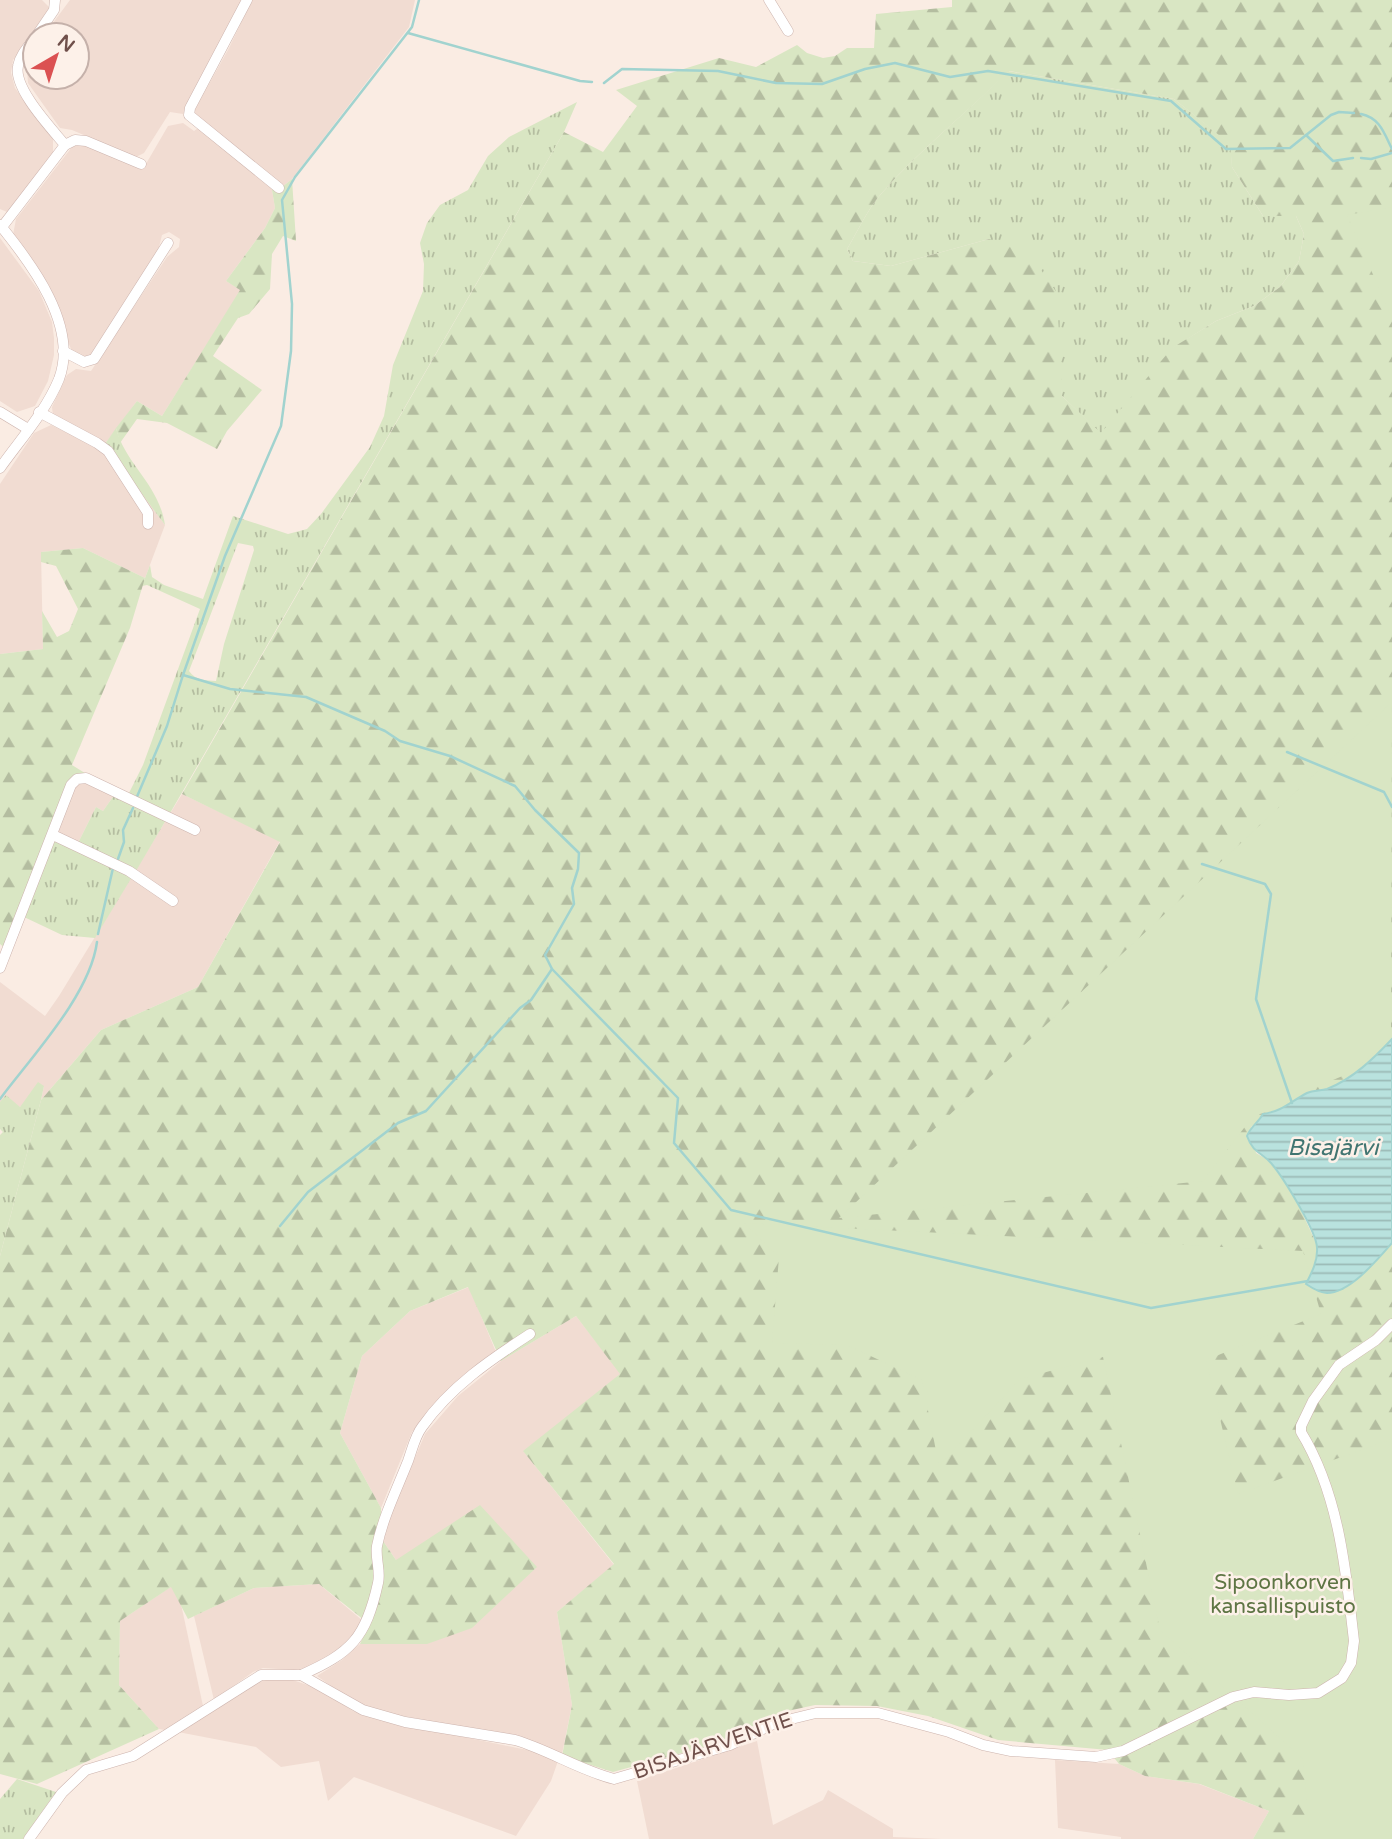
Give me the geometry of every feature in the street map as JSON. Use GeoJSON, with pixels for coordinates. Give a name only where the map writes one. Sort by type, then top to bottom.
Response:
{"type":"FeatureCollection","features":[{"type":"Feature","properties":{"kind":"street"},"geometry":{"type":"LineString","coordinates":[[46,21],[54,10],[55,0]]}},
{"type":"Feature","properties":{"kind":"street"},"geometry":{"type":"LineString","coordinates":[[247,0],[190,108],[189,115],[279,188]]}},
{"type":"Feature","properties":{"kind":"street"},"geometry":{"type":"LineString","coordinates":[[769,0],[788,31]]}},
{"type":"Feature","properties":{"kind":"street"},"geometry":{"type":"LineString","coordinates":[[21,57],[17,70],[21,88]]}},
{"type":"Feature","properties":{"kind":"street"},"geometry":{"type":"LineString","coordinates":[[23,91],[65,145]]}},
{"type":"Feature","properties":{"kind":"street"},"geometry":{"type":"LineString","coordinates":[[0,468],[58,382],[64,351],[45,287],[1,226],[65,145],[75,140],[86,141],[141,164]]}},
{"type":"Feature","properties":{"kind":"street"},"geometry":{"type":"LineString","coordinates":[[64,351],[85,362],[94,359],[168,243]]}},
{"type":"Feature","properties":{"kind":"street"},"geometry":{"type":"LineString","coordinates":[[0,412],[27,429]]}},
{"type":"Feature","properties":{"kind":"street"},"geometry":{"type":"LineString","coordinates":[[39,412],[108,451],[148,513],[148,524]]}},
{"type":"Feature","properties":{"kind":"street"},"geometry":{"type":"LineString","coordinates":[[0,968],[71,785],[77,779],[86,778],[195,830]]}},
{"type":"Feature","properties":{"kind":"street"},"geometry":{"type":"LineString","coordinates":[[52,835],[129,871],[173,901]]}},
{"type":"Feature","properties":{"kind":"street","name":"BISAJÄRVENTIE"},"geometry":{"type":"LineString","coordinates":[[29,1839],[62,1793],[86,1770],[133,1756],[261,1675],[301,1675],[363,1710],[405,1722],[515,1740],[614,1779],[730,1745],[775,1723],[816,1713],[878,1713],[949,1731],[983,1745],[1011,1751],[1096,1757],[1123,1751],[1233,1697],[1254,1692],[1289,1695],[1318,1693],[1342,1678],[1352,1663],[1354,1641],[1330,1495],[1321,1468],[1301,1432],[1301,1426],[1313,1401],[1339,1365],[1376,1340],[1392,1324]]}},
{"type":"Feature","properties":{"kind":"street"},"geometry":{"type":"LineString","coordinates":[[301,1675],[325,1665],[349,1649],[362,1632],[379,1581],[377,1549],[384,1520],[420,1429],[452,1392],[489,1360],[530,1334]]}},
{"type":"Feature","properties":{"kind":"shaded area"},"geometry":{"type":"Polygon","coordinates":[[[0,0],[42,0],[51,9],[42,21],[21,21],[21,49],[13,60],[11,73],[15,88],[53,139],[53,154],[7,212],[0,209],[0,0]]]}},
{"type":"Feature","properties":{"kind":"shaded area"},"geometry":{"type":"Polygon","coordinates":[[[70,0],[242,0],[183,114],[170,112],[144,153],[136,157],[72,130],[60,128],[34,91],[91,91],[91,21],[54,21],[70,0]]]}},
{"type":"Feature","properties":{"kind":"shaded area"},"geometry":{"type":"Polygon","coordinates":[[[252,0],[415,0],[409,27],[292,179],[282,187],[193,113],[252,0]]]}},
{"type":"Feature","properties":{"kind":"shaded area"},"geometry":{"type":"Polygon","coordinates":[[[183,123],[194,131],[201,126],[271,184],[275,208],[265,228],[226,281],[241,290],[162,416],[137,401],[105,444],[53,416],[52,407],[67,375],[76,369],[91,371],[167,257],[179,247],[180,239],[169,232],[162,235],[158,251],[91,356],[83,357],[72,351],[49,285],[13,235],[16,219],[72,147],[85,143],[143,169],[168,126],[183,123]]]}},
{"type":"Feature","properties":{"kind":"shaded area"},"geometry":{"type":"Polygon","coordinates":[[[0,238],[39,291],[52,322],[54,338],[54,355],[48,381],[35,406],[17,412],[0,401],[0,238]]]}},
{"type":"Feature","properties":{"kind":"shaded area"},"geometry":{"type":"Polygon","coordinates":[[[51,425],[115,456],[165,525],[145,578],[83,548],[41,552],[43,649],[0,654],[0,484],[34,433],[51,425]]]}},
{"type":"Feature","properties":{"kind":"shaded area"},"geometry":{"type":"Polygon","coordinates":[[[85,780],[115,794],[103,811],[96,807],[78,843],[57,832],[73,787],[85,780]]]}},
{"type":"Feature","properties":{"kind":"shaded area"},"geometry":{"type":"Polygon","coordinates":[[[182,794],[280,841],[198,987],[101,1030],[41,1100],[44,1086],[20,1107],[0,1102],[0,982],[45,1016],[182,794]]]}},
{"type":"Feature","properties":{"kind":"shaded area"},"geometry":{"type":"Polygon","coordinates":[[[469,1287],[496,1352],[467,1373],[412,1432],[381,1508],[340,1433],[362,1356],[410,1311],[469,1287]]]}},
{"type":"Feature","properties":{"kind":"shaded area"},"geometry":{"type":"Polygon","coordinates":[[[576,1316],[621,1374],[524,1452],[614,1565],[557,1612],[572,1705],[562,1754],[461,1727],[379,1714],[348,1698],[317,1676],[360,1644],[427,1644],[396,1560],[381,1538],[425,1434],[458,1396],[501,1361],[576,1316]]]}},
{"type":"Feature","properties":{"kind":"shaded area"},"geometry":{"type":"Polygon","coordinates":[[[319,1584],[363,1621],[347,1645],[311,1667],[294,1670],[263,1668],[253,1672],[214,1700],[194,1616],[254,1588],[319,1584]]]}},
{"type":"Feature","properties":{"kind":"shaded area"},"geometry":{"type":"Polygon","coordinates":[[[172,1586],[181,1604],[203,1706],[165,1730],[159,1729],[119,1685],[120,1621],[172,1586]]]}},
{"type":"Feature","properties":{"kind":"shaded area"},"geometry":{"type":"Polygon","coordinates":[[[287,1678],[319,1689],[353,1711],[377,1719],[542,1753],[558,1761],[551,1781],[516,1836],[354,1777],[328,1801],[319,1761],[281,1767],[256,1747],[178,1732],[252,1684],[287,1678]]]}},
{"type":"Feature","properties":{"kind":"shaded area"},"geometry":{"type":"Polygon","coordinates":[[[757,1741],[773,1825],[823,1800],[828,1790],[893,1829],[893,1837],[942,1839],[649,1839],[637,1781],[757,1741]]]}},
{"type":"Feature","properties":{"kind":"shaded area"},"geometry":{"type":"Polygon","coordinates":[[[1055,1760],[1119,1764],[1145,1776],[1199,1784],[1269,1811],[1253,1839],[1121,1839],[1058,1828],[1055,1760]]]}},
{"type":"Feature","properties":{"kind":"green space"},"geometry":{"type":"Polygon","coordinates":[[[952,0],[1392,0],[1392,1039],[1346,1080],[1327,1089],[1305,1094],[1279,1110],[1263,1114],[1251,1127],[1256,1153],[1268,1160],[1292,1191],[1318,1247],[1314,1268],[1307,1284],[1375,1262],[1392,1243],[1392,1839],[1253,1839],[1269,1811],[1200,1784],[1145,1776],[1119,1764],[1108,1750],[998,1740],[928,1716],[877,1706],[815,1705],[783,1712],[715,1744],[613,1772],[562,1756],[572,1705],[557,1612],[614,1564],[523,1451],[620,1374],[576,1316],[501,1361],[468,1287],[410,1311],[362,1356],[340,1433],[381,1508],[381,1538],[396,1560],[480,1505],[537,1567],[472,1628],[427,1644],[360,1644],[369,1624],[319,1584],[254,1588],[188,1619],[171,1587],[120,1621],[119,1685],[159,1729],[37,1784],[0,1774],[0,1256],[41,1100],[101,1030],[198,987],[280,842],[182,794],[564,132],[603,152],[637,106],[616,90],[719,58],[756,67],[797,45],[807,53],[823,58],[835,56],[847,48],[874,48],[876,14],[952,7],[952,0]],[[1009,71],[881,194],[847,249],[853,261],[891,266],[989,239],[1020,249],[1039,267],[1057,293],[1062,396],[1101,433],[1172,348],[1216,321],[1254,306],[1280,287],[1299,261],[1304,234],[1296,216],[1263,216],[1232,167],[1230,144],[1174,99],[1009,71]]]}},
{"type":"Feature","properties":{"kind":"green space"},"geometry":{"type":"Polygon","coordinates":[[[1008,71],[1174,99],[1231,144],[1232,167],[1263,216],[1296,216],[1304,234],[1299,261],[1280,287],[1254,306],[1216,321],[1173,348],[1101,434],[1062,396],[1059,375],[989,239],[891,266],[853,261],[847,249],[881,194],[1008,71]]]}},
{"type":"Feature","properties":{"kind":"green space"},"geometry":{"type":"Polygon","coordinates":[[[577,102],[564,132],[169,815],[128,795],[143,765],[200,609],[147,585],[142,586],[150,565],[152,577],[164,585],[203,599],[233,516],[288,534],[307,529],[321,514],[370,447],[384,416],[393,365],[423,291],[424,264],[420,243],[427,223],[440,205],[468,190],[488,156],[509,137],[577,102]],[[238,543],[189,671],[198,678],[216,681],[253,546],[238,543]]]}},
{"type":"Feature","properties":{"kind":"green space"},"geometry":{"type":"Polygon","coordinates":[[[292,179],[296,241],[283,236],[272,254],[270,289],[249,314],[238,318],[213,356],[262,390],[227,431],[217,449],[167,423],[137,419],[120,443],[116,428],[137,401],[162,416],[240,290],[226,281],[265,228],[275,208],[271,184],[282,187],[292,179]]]}},
{"type":"Feature","properties":{"kind":"green space"},"geometry":{"type":"Polygon","coordinates":[[[1392,207],[1392,318],[1347,215],[1392,207]]]}},
{"type":"Feature","properties":{"kind":"green space"},"geometry":{"type":"Polygon","coordinates":[[[116,428],[120,441],[156,498],[165,525],[105,444],[116,428]]]}},
{"type":"Feature","properties":{"kind":"green space"},"geometry":{"type":"Polygon","coordinates":[[[83,548],[145,578],[130,628],[72,765],[88,775],[75,776],[6,949],[0,944],[0,654],[43,649],[42,611],[57,637],[69,631],[78,609],[56,566],[41,562],[41,552],[83,548]]]}},
{"type":"Feature","properties":{"kind":"green space"},"geometry":{"type":"Polygon","coordinates":[[[1392,702],[1391,1037],[1352,1072],[1295,1096],[1282,1107],[1260,1114],[1244,1128],[1203,1181],[839,1218],[1392,702]]]}},
{"type":"Feature","properties":{"kind":"green space"},"geometry":{"type":"Polygon","coordinates":[[[115,794],[166,820],[136,871],[78,843],[96,807],[103,811],[115,794]]]}},
{"type":"Feature","properties":{"kind":"green space"},"geometry":{"type":"Polygon","coordinates":[[[55,839],[132,877],[95,938],[62,935],[24,917],[55,839]]]}},
{"type":"Feature","properties":{"kind":"green space"},"geometry":{"type":"Polygon","coordinates":[[[38,1082],[44,1086],[41,1100],[0,1256],[0,1135],[3,1132],[0,1129],[0,1102],[6,1095],[20,1107],[38,1082]]]}},
{"type":"Feature","properties":{"kind":"green space","name":"Sipoonkorven kansallispuisto"},"geometry":{"type":"Polygon","coordinates":[[[744,1223],[1303,1251],[1321,1314],[1206,1360],[1238,1494],[1392,1439],[1392,1839],[1310,1839],[1303,1759],[1160,1630],[1103,1357],[1020,1379],[939,1466],[922,1380],[847,1345],[772,1343],[779,1257],[744,1223]]]}},
{"type":"Feature","properties":{"kind":"green space"},"geometry":{"type":"Polygon","coordinates":[[[17,1779],[56,1792],[23,1839],[0,1839],[0,1799],[17,1779]]]}},
{"type":"Feature","properties":{"kind":"water","name":"Bisajärvi"},"geometry":{"type":"Polygon","coordinates":[[[1392,1039],[1392,1243],[1354,1281],[1336,1292],[1322,1292],[1306,1284],[1317,1253],[1312,1230],[1283,1180],[1271,1163],[1252,1146],[1247,1136],[1263,1114],[1281,1108],[1307,1093],[1327,1089],[1346,1080],[1392,1039]]]}},
{"type":"Feature","properties":{"kind":"waterway"},"geometry":{"type":"LineString","coordinates":[[136,799],[167,726],[225,556],[281,426],[291,351],[292,304],[282,200],[295,177],[412,27],[419,0]]}},
{"type":"Feature","properties":{"kind":"waterway"},"geometry":{"type":"LineString","coordinates":[[408,33],[580,81],[592,82]]}},
{"type":"Feature","properties":{"kind":"waterway"},"geometry":{"type":"LineString","coordinates":[[604,83],[622,69],[718,71],[776,83],[822,84],[865,69],[895,63],[950,77],[988,71],[1171,101],[1226,149],[1290,148],[1331,115],[1339,112],[1354,113]]}},
{"type":"Feature","properties":{"kind":"waterway"},"geometry":{"type":"LineString","coordinates":[[1361,114],[1377,123],[1392,149]]}},
{"type":"Feature","properties":{"kind":"waterway"},"geometry":{"type":"LineString","coordinates":[[1306,135],[1333,161],[1353,158]]}},
{"type":"Feature","properties":{"kind":"waterway"},"geometry":{"type":"LineString","coordinates":[[1361,158],[1371,159],[1392,153]]}},
{"type":"Feature","properties":{"kind":"waterway"},"geometry":{"type":"LineString","coordinates":[[183,675],[230,689],[306,697],[385,731],[400,741],[450,756],[515,786],[535,810],[579,853],[578,869],[572,888],[574,904],[545,955],[552,969],[678,1098],[674,1143],[731,1210],[1151,1308],[1308,1281]]}},
{"type":"Feature","properties":{"kind":"waterway"},"geometry":{"type":"LineString","coordinates":[[1287,752],[1384,792],[1392,807]]}},
{"type":"Feature","properties":{"kind":"waterway"},"geometry":{"type":"LineString","coordinates":[[118,859],[124,842],[123,830],[133,808]]}},
{"type":"Feature","properties":{"kind":"waterway"},"geometry":{"type":"LineString","coordinates":[[1202,864],[1265,884],[1271,894],[1256,999],[1292,1103]]}},
{"type":"Feature","properties":{"kind":"waterway"},"geometry":{"type":"LineString","coordinates":[[98,934],[113,868]]}},
{"type":"Feature","properties":{"kind":"waterway"},"geometry":{"type":"LineString","coordinates":[[0,1099],[72,1004],[92,962],[97,942]]}},
{"type":"Feature","properties":{"kind":"waterway"},"geometry":{"type":"LineString","coordinates":[[280,1226],[308,1192],[398,1123],[426,1111],[520,1008],[531,1000],[552,969]]}}]}
